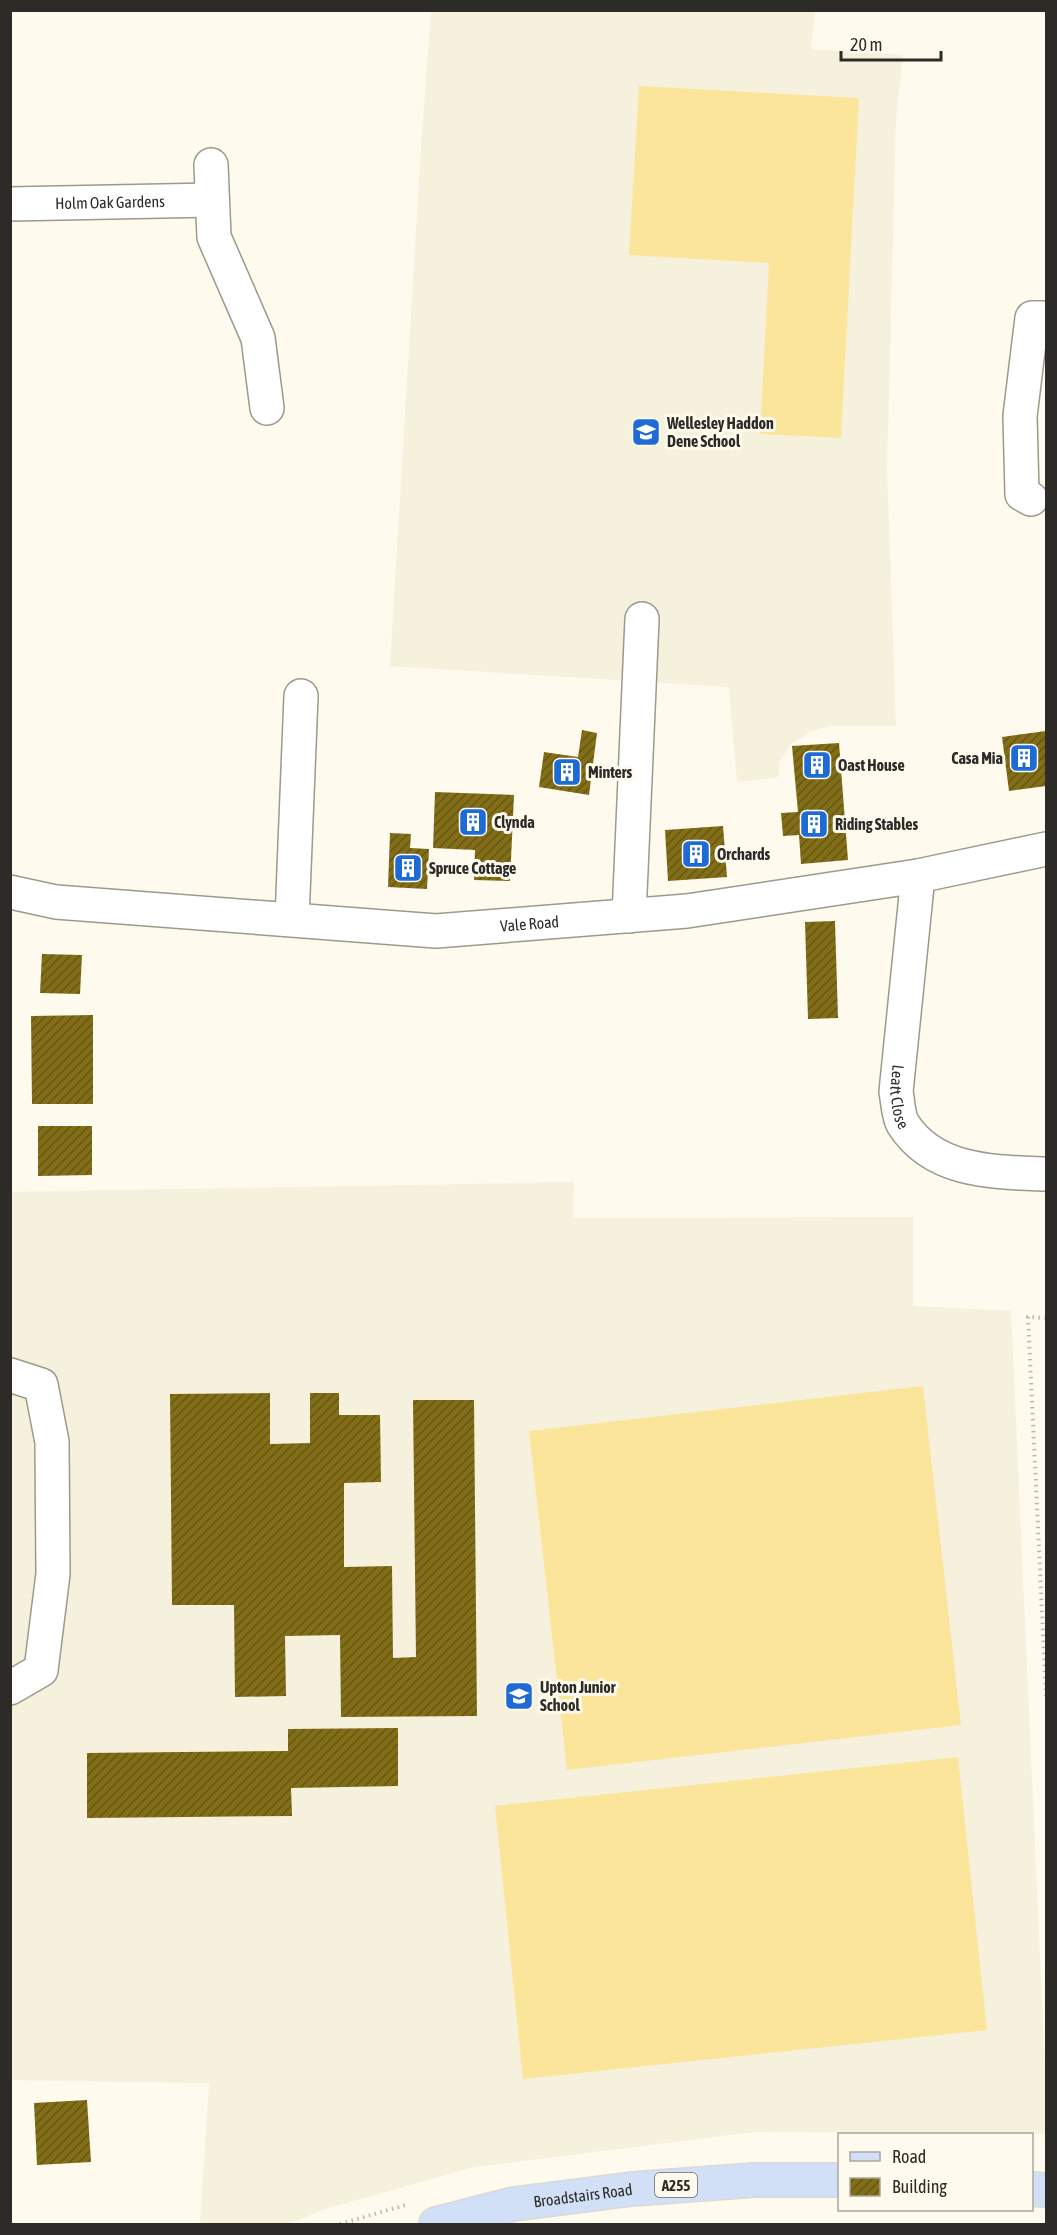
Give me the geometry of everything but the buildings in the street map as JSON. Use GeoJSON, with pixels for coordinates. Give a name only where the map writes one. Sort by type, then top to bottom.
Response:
{"type":"FeatureCollection","features":[{"type":"Feature","properties":{"kind":"main road","name":"Broadstairs Road"},"geometry":{"type":"LineString","coordinates":[[436,2224],[514,2205],[632,2189],[755,2180],[838,2180]]}},
{"type":"Feature","properties":{"kind":"street"},"geometry":{"type":"LineString","coordinates":[[211,165],[214,237],[258,338],[267,408]]}},
{"type":"Feature","properties":{"kind":"street","name":"Holm Oak Gardens"},"geometry":{"type":"LineString","coordinates":[[10,204],[212,200]]}},
{"type":"Feature","properties":{"kind":"street"},"geometry":{"type":"LineString","coordinates":[[1032,499],[1022,494],[1020,416],[1040,318]]}},
{"type":"Feature","properties":{"kind":"street"},"geometry":{"type":"LineString","coordinates":[[629,916],[642,619]]}},
{"type":"Feature","properties":{"kind":"street"},"geometry":{"type":"LineString","coordinates":[[292,920],[301,696]]}},
{"type":"Feature","properties":{"kind":"street","name":"Vale Road"},"geometry":{"type":"LineString","coordinates":[[10,892],[56,902],[436,931],[687,911],[918,876],[1047,849]]}},
{"type":"Feature","properties":{"kind":"street","name":"Leatt Close"},"geometry":{"type":"LineString","coordinates":[[918,876],[896,1092],[902,1122],[920,1143],[942,1159],[986,1172],[1047,1174]]}},
{"type":"Feature","properties":{"kind":"street"},"geometry":{"type":"LineString","coordinates":[[10,1375],[41,1385],[52,1442],[53,1562],[41,1670],[10,1688]]}},
{"type":"Feature","properties":{"kind":"path"},"geometry":{"type":"LineString","coordinates":[[1047,1318],[1028,1317],[1047,1696]]}},
{"type":"Feature","properties":{"kind":"shaded area","name":"Wellesley Haddon Dene School"},"geometry":{"type":"Polygon","coordinates":[[[431,11],[815,11],[811,49],[903,55],[896,120],[887,469],[896,726],[830,726],[812,731],[791,744],[780,761],[778,777],[737,782],[729,687],[390,666],[431,11]]]}},
{"type":"Feature","properties":{"kind":"shaded area"},"geometry":{"type":"Polygon","coordinates":[[[639,86],[859,98],[841,438],[760,434],[769,263],[629,255],[639,86]]]}},
{"type":"Feature","properties":{"kind":"shaded area","name":"Upton Junior School"},"geometry":{"type":"Polygon","coordinates":[[[574,1182],[573,1218],[913,1217],[913,1306],[1011,1311],[1046,2090],[1046,2134],[753,2132],[474,2167],[328,2208],[288,2224],[200,2224],[209,2083],[11,2080],[10,1192],[574,1182]]]}},
{"type":"Feature","properties":{"kind":"shaded area"},"geometry":{"type":"Polygon","coordinates":[[[923,1386],[961,1725],[567,1770],[529,1431],[923,1386]]]}},
{"type":"Feature","properties":{"kind":"shaded area"},"geometry":{"type":"Polygon","coordinates":[[[958,1757],[987,2030],[523,2079],[495,1806],[958,1757]]]}},
{"type":"Feature","properties":{"kind":"place","name":"Wellesley Haddon Dene School"},"geometry":{"type":"Point","coordinates":[646,432]}},
{"type":"Feature","properties":{"kind":"place","name":"Casa Mia"},"geometry":{"type":"Point","coordinates":[1024,758]}},
{"type":"Feature","properties":{"kind":"place","name":"Oast House"},"geometry":{"type":"Point","coordinates":[817,765]}},
{"type":"Feature","properties":{"kind":"place","name":"Minters"},"geometry":{"type":"Point","coordinates":[567,772]}},
{"type":"Feature","properties":{"kind":"place","name":"Clynda"},"geometry":{"type":"Point","coordinates":[473,822]}},
{"type":"Feature","properties":{"kind":"place","name":"Riding Stables"},"geometry":{"type":"Point","coordinates":[814,824]}},
{"type":"Feature","properties":{"kind":"place","name":"Orchards"},"geometry":{"type":"Point","coordinates":[696,854]}},
{"type":"Feature","properties":{"kind":"place","name":"Spruce Cottage"},"geometry":{"type":"Point","coordinates":[408,868]}},
{"type":"Feature","properties":{"kind":"place","name":"Upton Junior School"},"geometry":{"type":"Point","coordinates":[519,1696]}}]}
